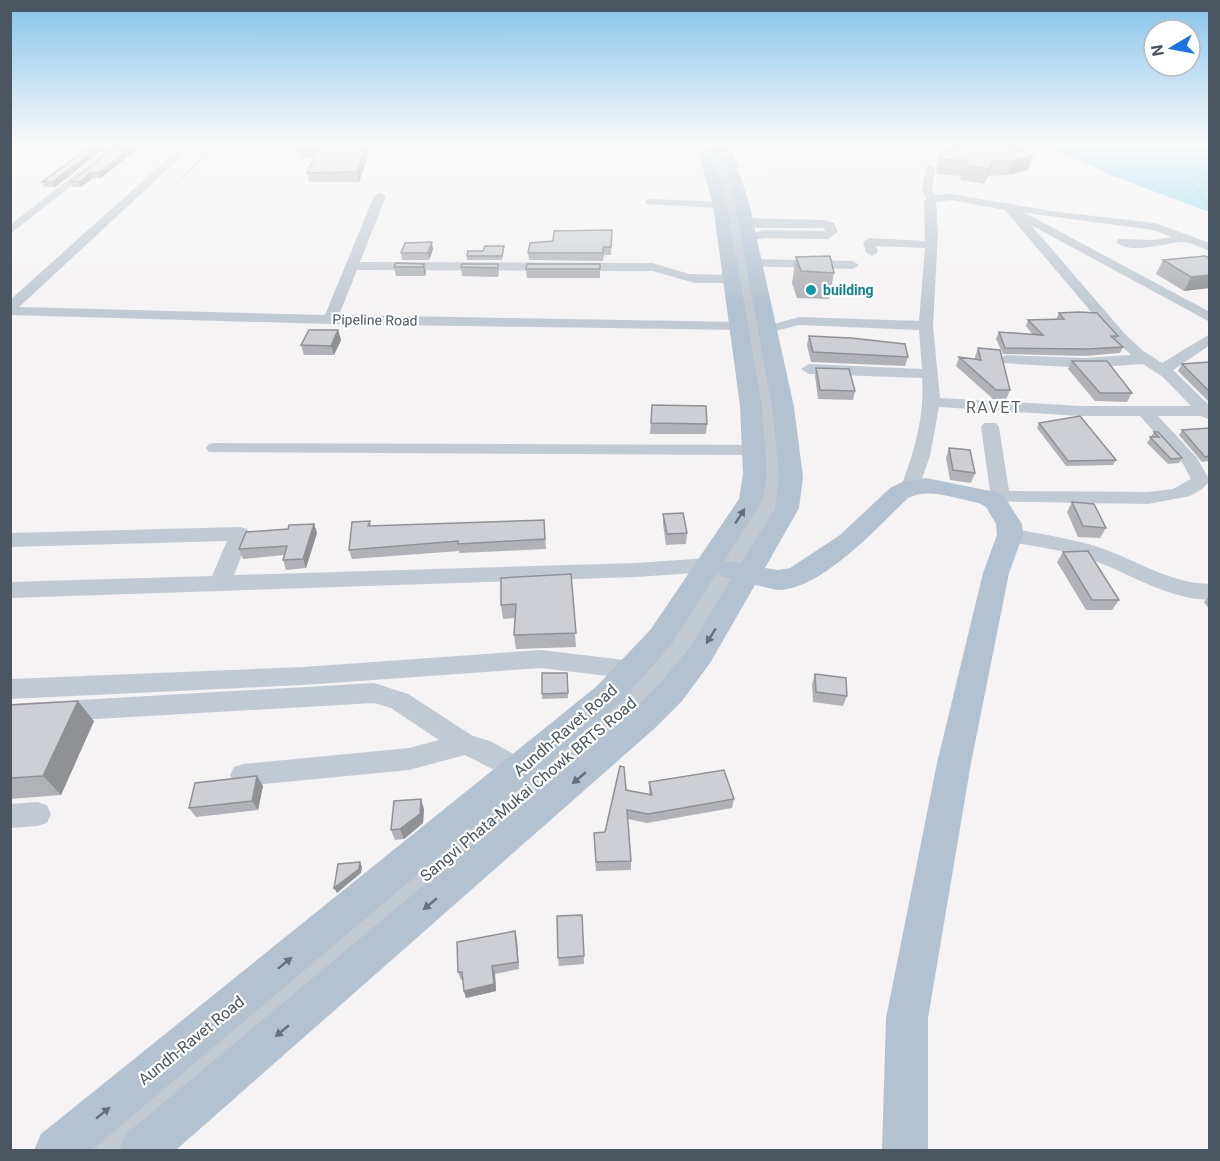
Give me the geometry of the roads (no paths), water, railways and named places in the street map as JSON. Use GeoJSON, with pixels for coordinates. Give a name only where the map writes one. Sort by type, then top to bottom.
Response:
{"type":"FeatureCollection","features":[{"type":"Feature","properties":{"kind":"main road","name":"Aundh-Ravet Road"},"geometry":{"type":"LineString","coordinates":[[718,198],[745,251]]}},
{"type":"Feature","properties":{"kind":"main road","name":"Aundh-Ravet Road"},"geometry":{"type":"LineString","coordinates":[[142,1150],[644,720],[700,655],[751,499],[755,474],[751,406],[753,328],[745,251],[735,198]]}},
{"type":"Feature","properties":{"kind":"main road","name":"Aundh-Ravet Road"},"geometry":{"type":"LineString","coordinates":[[57,1150],[584,717],[633,670],[787,508],[791,477],[783,407],[753,328]]}},
{"type":"Feature","properties":{"kind":"main road"},"geometry":{"type":"LineString","coordinates":[[728,570],[778,580],[798,576],[849,541],[899,493],[910,487],[926,485],[993,497],[1009,524],[1010,535],[996,573],[954,763],[907,1018],[905,1150]]}},
{"type":"Feature","properties":{"kind":"street"},"geometry":{"type":"LineString","coordinates":[[10,231],[51,198]]}},
{"type":"Feature","properties":{"kind":"street"},"geometry":{"type":"LineString","coordinates":[[10,309],[131,198]]}},
{"type":"Feature","properties":{"kind":"street"},"geometry":{"type":"LineString","coordinates":[[330,320],[379,198]]}},
{"type":"Feature","properties":{"kind":"street","name":"Sangvi Phata-Mukai Chowk BRTS Road"},"geometry":{"type":"LineString","coordinates":[[97,1150],[601,730],[652,681],[681,646],[769,503],[773,475],[767,407],[729,198]]}},
{"type":"Feature","properties":{"kind":"street"},"geometry":{"type":"LineString","coordinates":[[910,487],[921,456],[932,402],[926,326],[931,245],[930,201],[941,198]]}},
{"type":"Feature","properties":{"kind":"street"},"geometry":{"type":"LineString","coordinates":[[957,198],[1010,208],[1138,224],[1209,247]]}},
{"type":"Feature","properties":{"kind":"street"},"geometry":{"type":"LineString","coordinates":[[650,202],[720,205]]}},
{"type":"Feature","properties":{"kind":"street"},"geometry":{"type":"LineString","coordinates":[[1010,208],[1209,318]]}},
{"type":"Feature","properties":{"kind":"street"},"geometry":{"type":"LineString","coordinates":[[1010,208],[1120,337],[1167,373],[1208,413]]}},
{"type":"Feature","properties":{"kind":"street"},"geometry":{"type":"LineString","coordinates":[[352,266],[652,267],[663,268],[680,276],[692,278],[745,251],[763,234],[828,235],[832,232],[830,226],[824,224],[758,224],[745,251]]}},
{"type":"Feature","properties":{"kind":"street"},"geometry":{"type":"LineString","coordinates":[[1122,242],[1154,244],[1185,238]]}},
{"type":"Feature","properties":{"kind":"street"},"geometry":{"type":"LineString","coordinates":[[872,252],[869,242],[931,245]]}},
{"type":"Feature","properties":{"kind":"street"},"geometry":{"type":"LineString","coordinates":[[745,251],[853,265]]}},
{"type":"Feature","properties":{"kind":"street","name":"Pipeline Road"},"geometry":{"type":"LineString","coordinates":[[10,309],[330,320],[753,328],[800,321],[926,326]]}},
{"type":"Feature","properties":{"kind":"street"},"geometry":{"type":"LineString","coordinates":[[1167,373],[1164,369],[1166,366],[1209,340]]}},
{"type":"Feature","properties":{"kind":"street"},"geometry":{"type":"LineString","coordinates":[[1006,360],[1105,363],[1146,359]]}},
{"type":"Feature","properties":{"kind":"street"},"geometry":{"type":"LineString","coordinates":[[809,369],[930,374]]}},
{"type":"Feature","properties":{"kind":"street"},"geometry":{"type":"LineString","coordinates":[[932,402],[1081,411],[1208,413]]}},
{"type":"Feature","properties":{"kind":"street"},"geometry":{"type":"LineString","coordinates":[[990,427],[993,497],[1148,498],[1174,495],[1193,488],[1201,480],[1191,462],[1146,412]]}},
{"type":"Feature","properties":{"kind":"street"},"geometry":{"type":"LineString","coordinates":[[215,448],[754,450]]}},
{"type":"Feature","properties":{"kind":"street"},"geometry":{"type":"LineString","coordinates":[[10,540],[240,534],[220,583]]}},
{"type":"Feature","properties":{"kind":"street"},"geometry":{"type":"LineString","coordinates":[[1010,535],[1079,548],[1180,591],[1209,592]]}},
{"type":"Feature","properties":{"kind":"street"},"geometry":{"type":"LineString","coordinates":[[10,590],[636,570],[728,570]]}},
{"type":"Feature","properties":{"kind":"street"},"geometry":{"type":"LineString","coordinates":[[10,689],[303,676],[542,659],[633,670]]}},
{"type":"Feature","properties":{"kind":"street"},"geometry":{"type":"LineString","coordinates":[[10,714],[374,693],[399,701],[465,744],[481,749],[519,770]]}},
{"type":"Feature","properties":{"kind":"street"},"geometry":{"type":"LineString","coordinates":[[243,775],[409,759],[465,744]]}},
{"type":"Feature","properties":{"kind":"street"},"geometry":{"type":"LineString","coordinates":[[10,816],[37,814]]}},
{"type":"Feature","properties":{"kind":"water"},"geometry":{"type":"Polygon","coordinates":[[[1172,198],[1209,198],[1209,212],[1172,198]]]}},
{"type":"Feature","properties":{"kind":"place","name":"building"},"geometry":{"type":"Point","coordinates":[811,290]}},
{"type":"Feature","properties":{"kind":"district","name":"RAVET"},"geometry":{"type":"Point","coordinates":[994,407]}}]}
